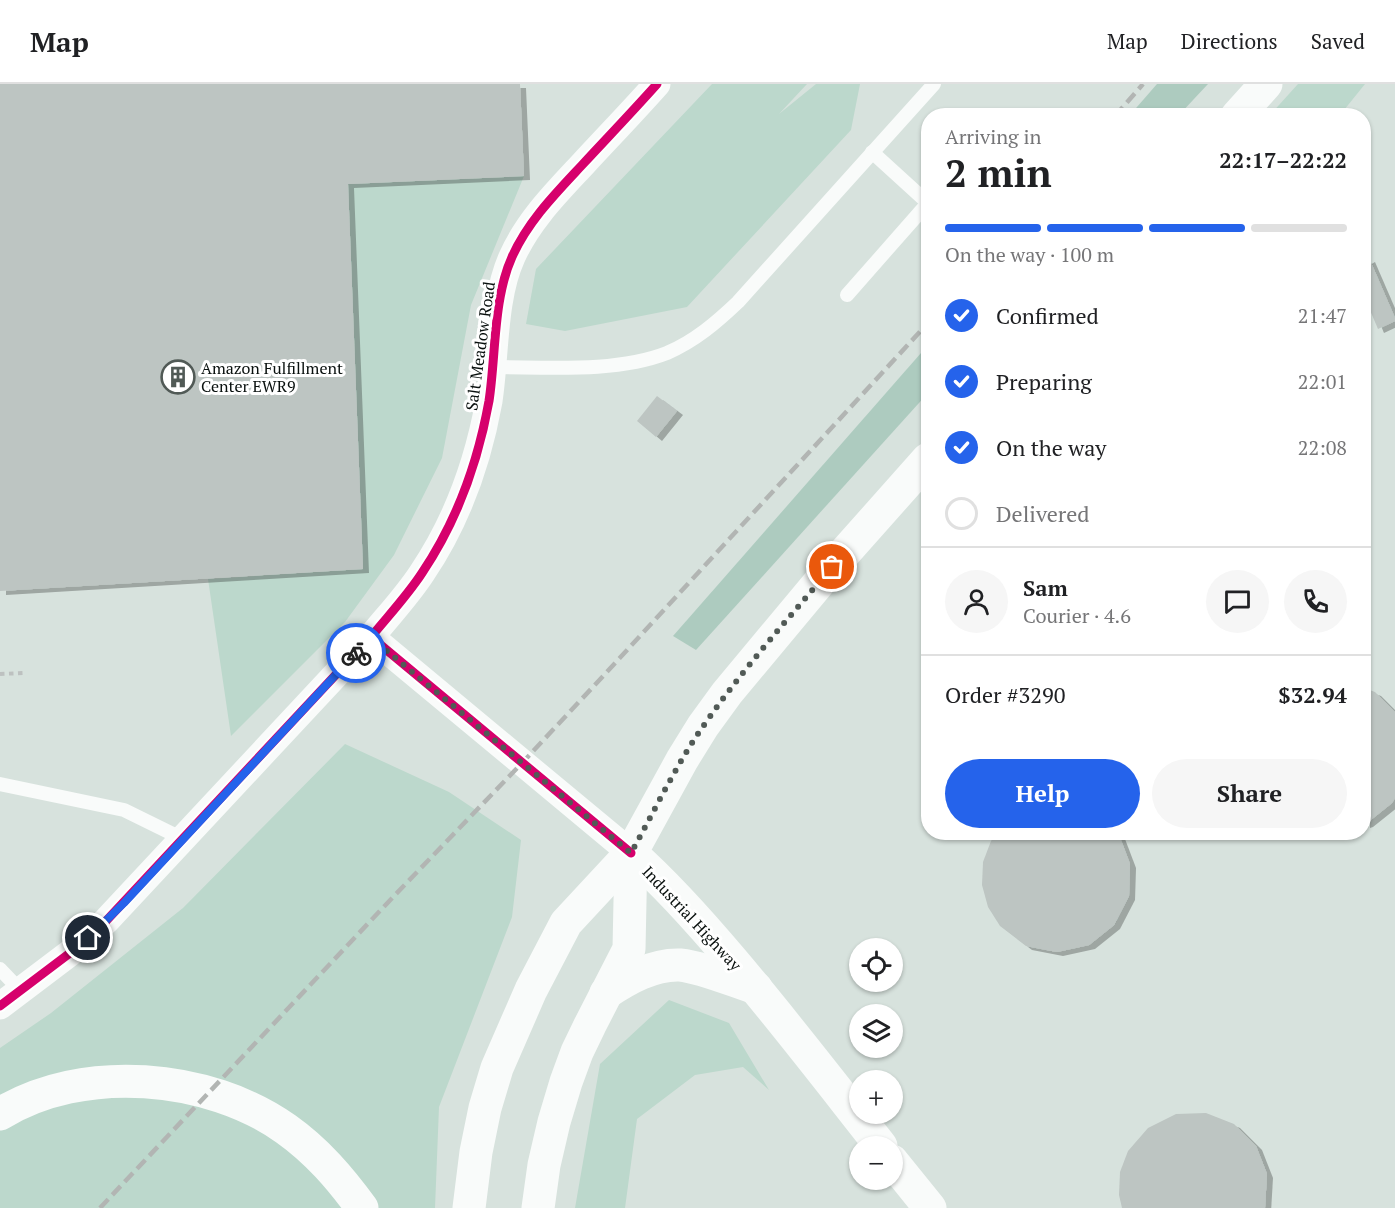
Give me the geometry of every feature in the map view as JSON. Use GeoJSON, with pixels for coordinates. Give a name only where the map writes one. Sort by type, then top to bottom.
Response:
{"type":"FeatureCollection","features":[{"type":"Feature","properties":{"kind":"main road"},"geometry":{"type":"LineString","coordinates":[[1244,108],[1266,84]]}},
{"type":"Feature","properties":{"kind":"main road","name":"Industrial Highway"},"geometry":{"type":"LineString","coordinates":[[873,1136],[756,988],[693,914],[631,853],[682,759],[727,693],[832,567],[921,467]]}},
{"type":"Feature","properties":{"kind":"main road"},"geometry":{"type":"LineString","coordinates":[[538,1208],[544,1165],[566,1082],[577,1052],[629,949],[631,853]]}},
{"type":"Feature","properties":{"kind":"main road"},"geometry":{"type":"LineString","coordinates":[[469,1208],[476,1152],[485,1108],[498,1068],[531,990],[566,923],[631,853]]}},
{"type":"Feature","properties":{"kind":"main road"},"geometry":{"type":"LineString","coordinates":[[606,993],[637,975],[668,965],[692,967],[756,988]]}},
{"type":"Feature","properties":{"kind":"main road"},"geometry":{"type":"LineString","coordinates":[[0,1114],[31,1099],[91,1083],[149,1082],[177,1084],[205,1091],[232,1100],[259,1113],[307,1145],[331,1168],[362,1208]]}},
{"type":"Feature","properties":{"kind":"main road"},"geometry":{"type":"LineString","coordinates":[[903,1175],[930,1208]]}},
{"type":"Feature","properties":{"kind":"street","name":"Salt Meadow Road"},"geometry":{"type":"LineString","coordinates":[[11,998],[70,953],[106,921],[370,637],[422,573],[444,536],[473,467],[489,400],[500,302],[511,259],[540,211],[657,84]]}},
{"type":"Feature","properties":{"kind":"street"},"geometry":{"type":"LineString","coordinates":[[370,637],[631,853]]}},
{"type":"Feature","properties":{"kind":"lane"},"geometry":{"type":"LineString","coordinates":[[493,367],[586,367],[641,361],[667,352],[693,339],[738,302],[934,84]]}},
{"type":"Feature","properties":{"kind":"lane"},"geometry":{"type":"LineString","coordinates":[[873,152],[921,197]]}},
{"type":"Feature","properties":{"kind":"lane"},"geometry":{"type":"LineString","coordinates":[[847,295],[921,211]]}},
{"type":"Feature","properties":{"kind":"lane"},"geometry":{"type":"LineString","coordinates":[[0,784],[124,810],[183,839]]}},
{"type":"Feature","properties":{"kind":"lane"},"geometry":{"type":"LineString","coordinates":[[0,969],[11,998]]}},
{"type":"Feature","properties":{"kind":"path"},"geometry":{"type":"LineString","coordinates":[[0,674],[24,673]]}},
{"type":"Feature","properties":{"kind":"green space"},"geometry":{"type":"Polygon","coordinates":[[[712,84],[807,84],[779,114],[816,84],[860,84],[851,130],[687,307],[565,331],[526,324],[536,269],[712,84]]]}},
{"type":"Feature","properties":{"kind":"green space"},"geometry":{"type":"Polygon","coordinates":[[[1157,84],[1208,84],[1186,108],[1136,108],[1157,84]]]}},
{"type":"Feature","properties":{"kind":"green space"},"geometry":{"type":"Polygon","coordinates":[[[1298,84],[1365,84],[1346,108],[1276,108],[1298,84]]]}},
{"type":"Feature","properties":{"kind":"green space"},"geometry":{"type":"Polygon","coordinates":[[[524,176],[471,305],[442,458],[394,555],[345,622],[231,736],[208,579],[363,569],[348,184],[524,176]]]}},
{"type":"Feature","properties":{"kind":"green space"},"geometry":{"type":"Polygon","coordinates":[[[921,353],[921,401],[696,650],[673,636],[921,353]]]}},
{"type":"Feature","properties":{"kind":"green space"},"geometry":{"type":"Polygon","coordinates":[[[345,744],[449,792],[521,840],[512,917],[439,1107],[435,1208],[0,1208],[0,1048],[51,1013],[183,908],[345,744]]]}},
{"type":"Feature","properties":{"kind":"green space"},"geometry":{"type":"Polygon","coordinates":[[[669,1000],[729,1023],[769,1090],[743,1067],[695,1075],[637,1119],[625,1208],[575,1208],[600,1064],[669,1000]]]}},
{"type":"Feature","properties":{"kind":"building","name":"Amazon Fulfillment Center EWR9"},"geometry":{"type":"Polygon","coordinates":[[[0,84],[520,84],[524,176],[348,184],[363,569],[0,591],[0,84]]]}},
{"type":"Feature","properties":{"kind":"building"},"geometry":{"type":"Polygon","coordinates":[[[1371,263],[1395,318],[1395,321],[1378,329],[1371,312],[1371,263]]]}},
{"type":"Feature","properties":{"kind":"building"},"geometry":{"type":"Polygon","coordinates":[[[657,396],[677,411],[656,437],[637,421],[657,396]]]}},
{"type":"Feature","properties":{"kind":"building"},"geometry":{"type":"Polygon","coordinates":[[[1371,691],[1395,712],[1395,798],[1371,820],[1371,691]]]}},
{"type":"Feature","properties":{"kind":"building"},"geometry":{"type":"Polygon","coordinates":[[[1121,840],[1130,864],[1129,896],[1114,925],[1089,945],[1057,952],[1026,946],[1000,926],[988,907],[982,885],[983,862],[991,841],[1121,840]]]}},
{"type":"Feature","properties":{"kind":"building"},"geometry":{"type":"Polygon","coordinates":[[[1206,1113],[1234,1124],[1256,1146],[1267,1174],[1265,1208],[1122,1208],[1119,1195],[1120,1172],[1128,1151],[1148,1128],[1176,1114],[1206,1113]]]}},
{"type":"Feature","properties":{"kind":"railway"},"geometry":{"type":"LineString","coordinates":[[1122,108],[1143,84]]}},
{"type":"Feature","properties":{"kind":"railway"},"geometry":{"type":"LineString","coordinates":[[100,1208],[522,763],[921,331]]}},
{"type":"Feature","properties":{"kind":"cycle path"},"geometry":{"type":"LineString","coordinates":[[0,1006],[70,953],[106,921],[371,637],[404,598],[446,533],[472,469],[489,401],[501,291],[512,257],[526,231],[543,208],[657,84]]}},
{"type":"Feature","properties":{"kind":"cycle path"},"geometry":{"type":"LineString","coordinates":[[371,637],[631,853]]}},
{"type":"Feature","properties":{"kind":"way so far"},"geometry":{"type":"LineString","coordinates":[[356,653],[370,637],[631,853],[682,759],[727,693],[832,567]]}},
{"type":"Feature","properties":{"kind":"place","name":"Amazon Fulfillment Center EWR9"},"geometry":{"type":"Point","coordinates":[178,377]}},
{"type":"Feature","properties":{"kind":"route"},"geometry":{"type":"LineString","coordinates":[[88,938],[124,903],[356,653]]}}]}
